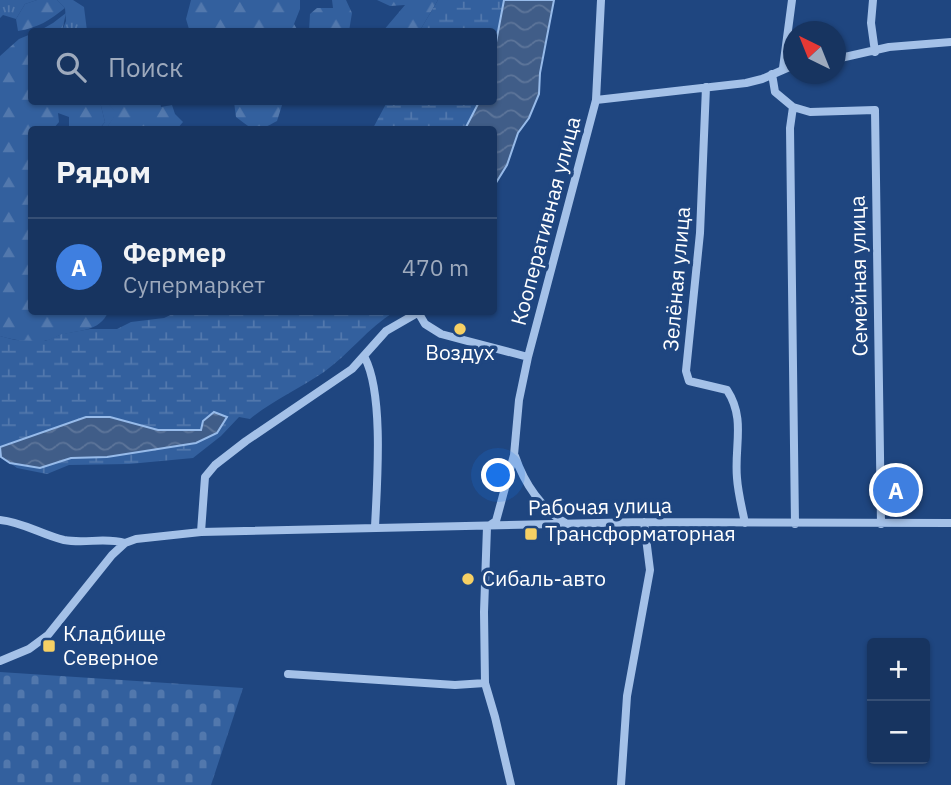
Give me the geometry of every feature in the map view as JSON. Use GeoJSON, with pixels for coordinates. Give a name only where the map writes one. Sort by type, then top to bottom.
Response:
{"type":"FeatureCollection","features":[{"type":"Feature","properties":{"kind":"street","name":"Кооперативная улица"},"geometry":{"type":"LineString","coordinates":[[488,527],[496,521],[514,455],[519,400],[528,357],[596,100],[601,0]]}},
{"type":"Feature","properties":{"kind":"street"},"geometry":{"type":"LineString","coordinates":[[789,21],[792,0]]}},
{"type":"Feature","properties":{"kind":"street"},"geometry":{"type":"LineString","coordinates":[[873,0],[871,23],[874,52]]}},
{"type":"Feature","properties":{"kind":"street"},"geometry":{"type":"LineString","coordinates":[[846,56],[889,47],[951,42]]}},
{"type":"Feature","properties":{"kind":"street"},"geometry":{"type":"LineString","coordinates":[[596,100],[746,83],[783,68]]}},
{"type":"Feature","properties":{"kind":"street"},"geometry":{"type":"LineString","coordinates":[[772,74],[775,92],[793,107],[790,128],[795,524]]}},
{"type":"Feature","properties":{"kind":"street","name":"Зелёная улица"},"geometry":{"type":"LineString","coordinates":[[706,87],[700,233],[686,371],[689,381],[727,390],[736,403],[736,476],[745,523]]}},
{"type":"Feature","properties":{"kind":"street","name":"Семейная улица"},"geometry":{"type":"LineString","coordinates":[[793,107],[810,112],[875,110],[881,524]]}},
{"type":"Feature","properties":{"kind":"street"},"geometry":{"type":"LineString","coordinates":[[201,532],[205,477],[209,472],[246,441],[339,379],[365,358],[386,331],[414,315]]}},
{"type":"Feature","properties":{"kind":"street"},"geometry":{"type":"LineString","coordinates":[[420,315],[425,324],[441,334],[528,357]]}},
{"type":"Feature","properties":{"kind":"street"},"geometry":{"type":"LineString","coordinates":[[365,358],[371,369],[377,432],[375,527]]}},
{"type":"Feature","properties":{"kind":"street"},"geometry":{"type":"LineString","coordinates":[[514,455],[525,480],[544,506],[567,524]]}},
{"type":"Feature","properties":{"kind":"street","name":"Рабочая улица"},"geometry":{"type":"LineString","coordinates":[[0,520],[12,521],[61,539],[86,542],[111,539],[125,543],[136,539],[201,532],[375,527],[488,527],[644,522],[951,523]]}},
{"type":"Feature","properties":{"kind":"street"},"geometry":{"type":"LineString","coordinates":[[621,785],[626,696],[650,570],[644,522]]}},
{"type":"Feature","properties":{"kind":"street"},"geometry":{"type":"LineString","coordinates":[[488,527],[484,612],[485,683],[511,785]]}},
{"type":"Feature","properties":{"kind":"street"},"geometry":{"type":"LineString","coordinates":[[0,661],[29,649],[48,635],[112,555],[125,543]]}},
{"type":"Feature","properties":{"kind":"street"},"geometry":{"type":"LineString","coordinates":[[288,674],[455,685],[485,683]]}},
{"type":"Feature","properties":{"kind":"green space"},"geometry":{"type":"Polygon","coordinates":[[[0,0],[37,0],[25,4],[16,19],[3,15],[0,18],[0,0]]]}},
{"type":"Feature","properties":{"kind":"green space"},"geometry":{"type":"Polygon","coordinates":[[[37,0],[57,0],[65,8],[43,23],[18,31],[16,19],[25,4],[37,0]]]}},
{"type":"Feature","properties":{"kind":"green space"},"geometry":{"type":"Polygon","coordinates":[[[57,0],[73,0],[84,7],[87,28],[63,28],[66,21],[65,8],[57,0]]]}},
{"type":"Feature","properties":{"kind":"green space"},"geometry":{"type":"Polygon","coordinates":[[[191,0],[300,0],[300,9],[294,24],[296,28],[189,28],[186,19],[191,0]]]}},
{"type":"Feature","properties":{"kind":"green space"},"geometry":{"type":"Polygon","coordinates":[[[332,0],[346,0],[352,13],[350,28],[309,28],[310,14],[317,8],[333,8],[332,0]]]}},
{"type":"Feature","properties":{"kind":"green space"},"geometry":{"type":"Polygon","coordinates":[[[377,0],[438,0],[421,28],[386,28],[405,5],[390,6],[377,0]]]}},
{"type":"Feature","properties":{"kind":"green space"},"geometry":{"type":"Polygon","coordinates":[[[438,0],[504,0],[497,37],[497,28],[421,28],[438,0]]]}},
{"type":"Feature","properties":{"kind":"green space"},"geometry":{"type":"Polygon","coordinates":[[[66,13],[63,28],[44,28],[66,13]]]}},
{"type":"Feature","properties":{"kind":"green space"},"geometry":{"type":"Polygon","coordinates":[[[28,35],[28,105],[101,105],[105,122],[102,126],[69,126],[69,117],[58,113],[59,122],[56,126],[28,126],[28,315],[106,315],[94,327],[46,341],[33,342],[0,336],[0,56],[19,39],[28,35]]]}},
{"type":"Feature","properties":{"kind":"green space"},"geometry":{"type":"Polygon","coordinates":[[[101,105],[110,105],[117,113],[108,126],[102,126],[105,122],[101,105]]]}},
{"type":"Feature","properties":{"kind":"green space"},"geometry":{"type":"Polygon","coordinates":[[[109,105],[172,105],[175,114],[183,122],[180,126],[108,126],[116,113],[109,105]]]}},
{"type":"Feature","properties":{"kind":"green space"},"geometry":{"type":"Polygon","coordinates":[[[234,105],[282,105],[277,121],[266,126],[249,126],[236,117],[234,105]]]}},
{"type":"Feature","properties":{"kind":"green space"},"geometry":{"type":"Polygon","coordinates":[[[385,105],[477,105],[467,126],[374,126],[385,105]]]}},
{"type":"Feature","properties":{"kind":"green space"},"geometry":{"type":"Polygon","coordinates":[[[170,315],[390,315],[324,372],[250,419],[239,417],[221,436],[193,458],[129,464],[69,465],[47,474],[17,468],[10,463],[40,468],[71,458],[107,457],[155,450],[217,433],[203,421],[201,430],[158,430],[110,417],[86,417],[0,447],[0,336],[15,340],[45,341],[62,334],[90,329],[117,329],[131,322],[170,315]]]}},
{"type":"Feature","properties":{"kind":"green space"},"geometry":{"type":"Polygon","coordinates":[[[0,672],[243,688],[211,785],[0,785],[0,672]]]}},
{"type":"Feature","properties":{"kind":"water"},"geometry":{"type":"Polygon","coordinates":[[[504,0],[554,0],[540,73],[539,94],[497,181],[497,126],[467,126],[477,105],[497,105],[497,37],[504,0]]]}},
{"type":"Feature","properties":{"kind":"water"},"geometry":{"type":"Polygon","coordinates":[[[214,412],[227,417],[217,433],[196,443],[107,457],[71,458],[40,468],[10,463],[1,457],[0,447],[86,417],[110,417],[158,430],[201,430],[203,421],[214,412]]]}},
{"type":"Feature","properties":{"kind":"place","name":"Воздух"},"geometry":{"type":"Point","coordinates":[460,329]}},
{"type":"Feature","properties":{"kind":"place","name":"Фермер"},"geometry":{"type":"Point","coordinates":[896,490]}},
{"type":"Feature","properties":{"kind":"place","name":"Трансформаторная"},"geometry":{"type":"Point","coordinates":[531,534]}},
{"type":"Feature","properties":{"kind":"place","name":"Сибаль-авто"},"geometry":{"type":"Point","coordinates":[468,579]}},
{"type":"Feature","properties":{"kind":"place","name":"Кладбище Северное"},"geometry":{"type":"Point","coordinates":[49,646]}}]}
